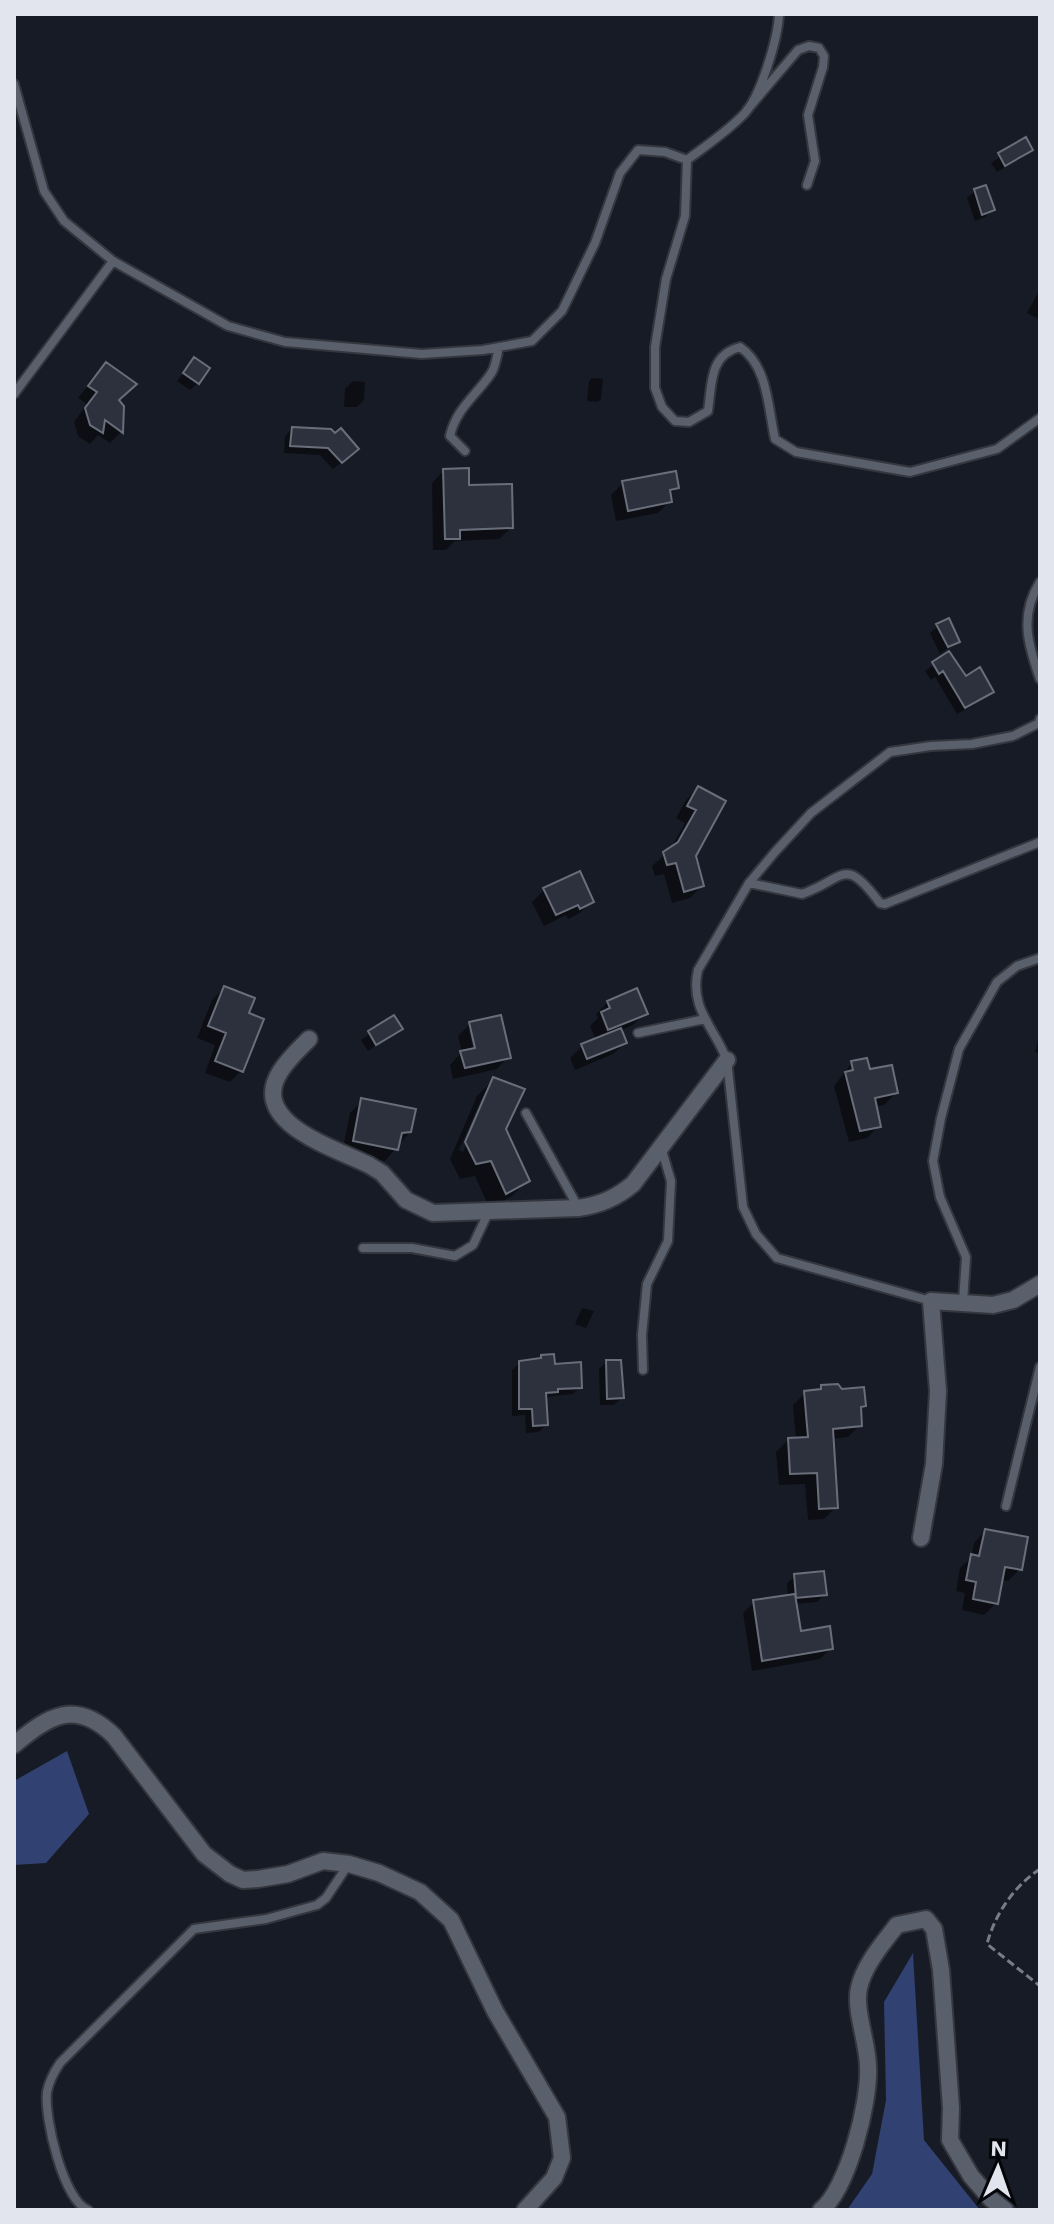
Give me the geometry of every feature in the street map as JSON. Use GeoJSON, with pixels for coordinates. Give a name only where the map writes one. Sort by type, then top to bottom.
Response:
{"type":"FeatureCollection","features":[{"type":"Feature","properties":{"kind":"street"},"geometry":{"type":"LineString","coordinates":[[309,1039],[279,1073],[272,1093],[284,1121],[382,1173],[406,1200],[433,1213],[578,1208],[617,1197],[633,1184],[727,1060]]}},
{"type":"Feature","properties":{"kind":"street"},"geometry":{"type":"LineString","coordinates":[[921,1538],[934,1464],[938,1391],[931,1301],[993,1305],[1013,1300],[1040,1284]]}},
{"type":"Feature","properties":{"kind":"street"},"geometry":{"type":"LineString","coordinates":[[14,1745],[38,1724],[61,1714],[86,1716],[100,1722],[114,1736],[204,1854],[230,1874],[243,1880],[258,1879],[288,1874],[323,1861],[349,1864],[379,1873],[420,1892],[451,1920],[495,2011],[557,2117],[562,2158],[554,2178],[525,2210]]}},
{"type":"Feature","properties":{"kind":"street"},"geometry":{"type":"LineString","coordinates":[[821,2210],[829,2204],[848,2167],[866,2102],[868,2066],[858,1989],[872,1959],[897,1925],[926,1919],[934,1929],[941,1970],[951,2108],[950,2140],[971,2176],[1005,2210]]}},
{"type":"Feature","properties":{"kind":"lane"},"geometry":{"type":"LineString","coordinates":[[747,110],[767,69],[779,14]]}},
{"type":"Feature","properties":{"kind":"lane"},"geometry":{"type":"LineString","coordinates":[[807,185],[815,161],[808,115],[824,56],[819,48],[809,46],[798,50],[747,110],[687,160],[685,216],[666,279],[655,347],[655,388],[662,407],[675,421],[689,422],[708,411],[716,364],[726,351],[740,347],[752,355],[762,377],[775,439],[796,452],[910,472],[997,449],[1040,418]]}},
{"type":"Feature","properties":{"kind":"lane"},"geometry":{"type":"LineString","coordinates":[[14,84],[44,191],[64,221],[113,261],[228,326],[285,342],[422,354],[532,341],[562,311],[595,243],[620,173],[638,150],[665,152],[687,160]]}},
{"type":"Feature","properties":{"kind":"lane"},"geometry":{"type":"LineString","coordinates":[[14,394],[113,261]]}},
{"type":"Feature","properties":{"kind":"lane"},"geometry":{"type":"LineString","coordinates":[[465,451],[450,436],[453,424],[460,409],[494,369],[499,347]]}},
{"type":"Feature","properties":{"kind":"lane"},"geometry":{"type":"LineString","coordinates":[[1040,582],[1026,616],[1028,644],[1040,679]]}},
{"type":"Feature","properties":{"kind":"lane"},"geometry":{"type":"LineString","coordinates":[[931,1301],[777,1258],[756,1234],[743,1207],[727,1060],[697,1002],[694,986],[698,970],[749,883],[811,813],[890,752],[1000,739],[1039,723],[1040,719]]}},
{"type":"Feature","properties":{"kind":"lane"},"geometry":{"type":"LineString","coordinates":[[749,883],[802,894],[840,874],[850,873],[860,879],[880,903],[885,904],[1040,842]]}},
{"type":"Feature","properties":{"kind":"lane"},"geometry":{"type":"LineString","coordinates":[[963,1303],[966,1257],[940,1197],[933,1161],[941,1118],[959,1049],[997,982],[1017,966],[1040,958]]}},
{"type":"Feature","properties":{"kind":"lane"},"geometry":{"type":"LineString","coordinates":[[638,1033],[705,1019]]}},
{"type":"Feature","properties":{"kind":"lane"},"geometry":{"type":"LineString","coordinates":[[526,1113],[578,1208]]}},
{"type":"Feature","properties":{"kind":"lane"},"geometry":{"type":"LineString","coordinates":[[643,1370],[642,1335],[647,1284],[668,1241],[671,1181],[661,1146]]}},
{"type":"Feature","properties":{"kind":"lane"},"geometry":{"type":"LineString","coordinates":[[363,1248],[412,1248],[455,1256],[473,1245],[489,1210]]}},
{"type":"Feature","properties":{"kind":"lane"},"geometry":{"type":"LineString","coordinates":[[1006,1506],[1040,1367]]}},
{"type":"Feature","properties":{"kind":"lane"},"geometry":{"type":"LineString","coordinates":[[88,2210],[73,2199],[68,2188],[50,2123],[47,2090],[52,2074],[60,2063],[194,1929],[266,1919],[317,1905],[326,1898],[349,1864]]}},
{"type":"Feature","properties":{"kind":"path"},"geometry":{"type":"LineString","coordinates":[[1040,1869],[1023,1879],[993,1922],[987,1944],[1040,1986]]}},
{"type":"Feature","properties":{"kind":"shaded area"},"geometry":{"type":"Polygon","coordinates":[[[67,1751],[89,1814],[46,1863],[14,1865],[14,1781],[67,1751]]]}},
{"type":"Feature","properties":{"kind":"shaded area"},"geometry":{"type":"Polygon","coordinates":[[[913,1953],[924,2140],[980,2210],[847,2210],[872,2174],[886,2100],[884,2002],[913,1953]]]}},
{"type":"Feature","properties":{"kind":"building"},"geometry":{"type":"Polygon","coordinates":[[[1026,137],[1033,150],[1005,166],[998,153],[1026,137]]]}},
{"type":"Feature","properties":{"kind":"building"},"geometry":{"type":"Polygon","coordinates":[[[986,185],[995,210],[982,215],[974,189],[986,185]]]}},
{"type":"Feature","properties":{"kind":"building"},"geometry":{"type":"Polygon","coordinates":[[[194,357],[210,368],[199,384],[183,373],[194,357]]]}},
{"type":"Feature","properties":{"kind":"building"},"geometry":{"type":"Polygon","coordinates":[[[106,362],[137,384],[119,400],[124,406],[123,433],[105,420],[103,433],[90,425],[85,408],[97,392],[88,386],[106,362]]]}},
{"type":"Feature","properties":{"kind":"building"},"geometry":{"type":"Polygon","coordinates":[[[292,427],[331,429],[335,433],[341,428],[359,449],[342,463],[328,448],[290,446],[292,427]]]}},
{"type":"Feature","properties":{"kind":"building"},"geometry":{"type":"Polygon","coordinates":[[[469,468],[469,485],[512,484],[513,528],[460,530],[460,539],[445,539],[443,469],[469,468]]]}},
{"type":"Feature","properties":{"kind":"building"},"geometry":{"type":"Polygon","coordinates":[[[676,471],[679,488],[670,490],[672,502],[628,511],[622,481],[676,471]]]}},
{"type":"Feature","properties":{"kind":"building"},"geometry":{"type":"Polygon","coordinates":[[[949,618],[960,642],[948,647],[936,624],[949,618]]]}},
{"type":"Feature","properties":{"kind":"building"},"geometry":{"type":"Polygon","coordinates":[[[949,651],[966,676],[980,667],[994,692],[965,708],[943,671],[939,674],[932,662],[949,651]]]}},
{"type":"Feature","properties":{"kind":"building"},"geometry":{"type":"Polygon","coordinates":[[[698,786],[726,801],[696,856],[704,886],[684,892],[676,863],[667,865],[663,852],[678,842],[696,810],[687,806],[698,786]]]}},
{"type":"Feature","properties":{"kind":"building"},"geometry":{"type":"Polygon","coordinates":[[[580,871],[594,902],[556,915],[543,888],[580,871]]]}},
{"type":"Feature","properties":{"kind":"building"},"geometry":{"type":"Polygon","coordinates":[[[224,986],[255,998],[249,1013],[264,1019],[243,1072],[215,1061],[226,1033],[208,1026],[224,986]]]}},
{"type":"Feature","properties":{"kind":"building"},"geometry":{"type":"Polygon","coordinates":[[[637,988],[648,1014],[608,1030],[601,1012],[610,1008],[607,1001],[637,988]]]}},
{"type":"Feature","properties":{"kind":"building"},"geometry":{"type":"Polygon","coordinates":[[[394,1015],[403,1029],[376,1045],[368,1031],[394,1015]]]}},
{"type":"Feature","properties":{"kind":"building"},"geometry":{"type":"Polygon","coordinates":[[[501,1015],[511,1058],[465,1068],[460,1051],[475,1048],[469,1022],[501,1015]]]}},
{"type":"Feature","properties":{"kind":"building"},"geometry":{"type":"Polygon","coordinates":[[[621,1028],[627,1043],[587,1059],[581,1044],[621,1028]]]}},
{"type":"Feature","properties":{"kind":"building"},"geometry":{"type":"Polygon","coordinates":[[[867,1058],[870,1069],[892,1065],[898,1093],[875,1098],[881,1127],[860,1131],[845,1072],[853,1070],[851,1061],[867,1058]]]}},
{"type":"Feature","properties":{"kind":"building"},"geometry":{"type":"Polygon","coordinates":[[[493,1077],[525,1089],[506,1129],[530,1181],[506,1194],[491,1161],[476,1164],[465,1142],[493,1077]]]}},
{"type":"Feature","properties":{"kind":"building"},"geometry":{"type":"Polygon","coordinates":[[[361,1098],[416,1109],[411,1132],[402,1133],[398,1150],[353,1141],[361,1098]]]}},
{"type":"Feature","properties":{"kind":"building"},"geometry":{"type":"Polygon","coordinates":[[[554,1354],[555,1364],[581,1362],[582,1388],[546,1393],[548,1425],[533,1426],[532,1409],[519,1409],[519,1361],[554,1354]]]}},
{"type":"Feature","properties":{"kind":"building"},"geometry":{"type":"Polygon","coordinates":[[[606,1360],[621,1360],[624,1398],[607,1399],[606,1360]]]}},
{"type":"Feature","properties":{"kind":"building"},"geometry":{"type":"Polygon","coordinates":[[[838,1384],[842,1389],[864,1387],[866,1406],[861,1407],[862,1426],[833,1429],[838,1508],[819,1509],[817,1473],[790,1474],[788,1438],[808,1437],[804,1391],[821,1389],[821,1385],[838,1384]]]}},
{"type":"Feature","properties":{"kind":"building"},"geometry":{"type":"Polygon","coordinates":[[[985,1529],[1028,1537],[1022,1570],[1005,1567],[998,1604],[973,1599],[976,1582],[966,1580],[971,1554],[979,1556],[985,1529]]]}},
{"type":"Feature","properties":{"kind":"building"},"geometry":{"type":"Polygon","coordinates":[[[824,1571],[827,1595],[796,1598],[794,1574],[824,1571]]]}},
{"type":"Feature","properties":{"kind":"building"},"geometry":{"type":"Polygon","coordinates":[[[795,1594],[801,1631],[830,1626],[833,1649],[762,1661],[753,1600],[795,1594]]]}}]}
